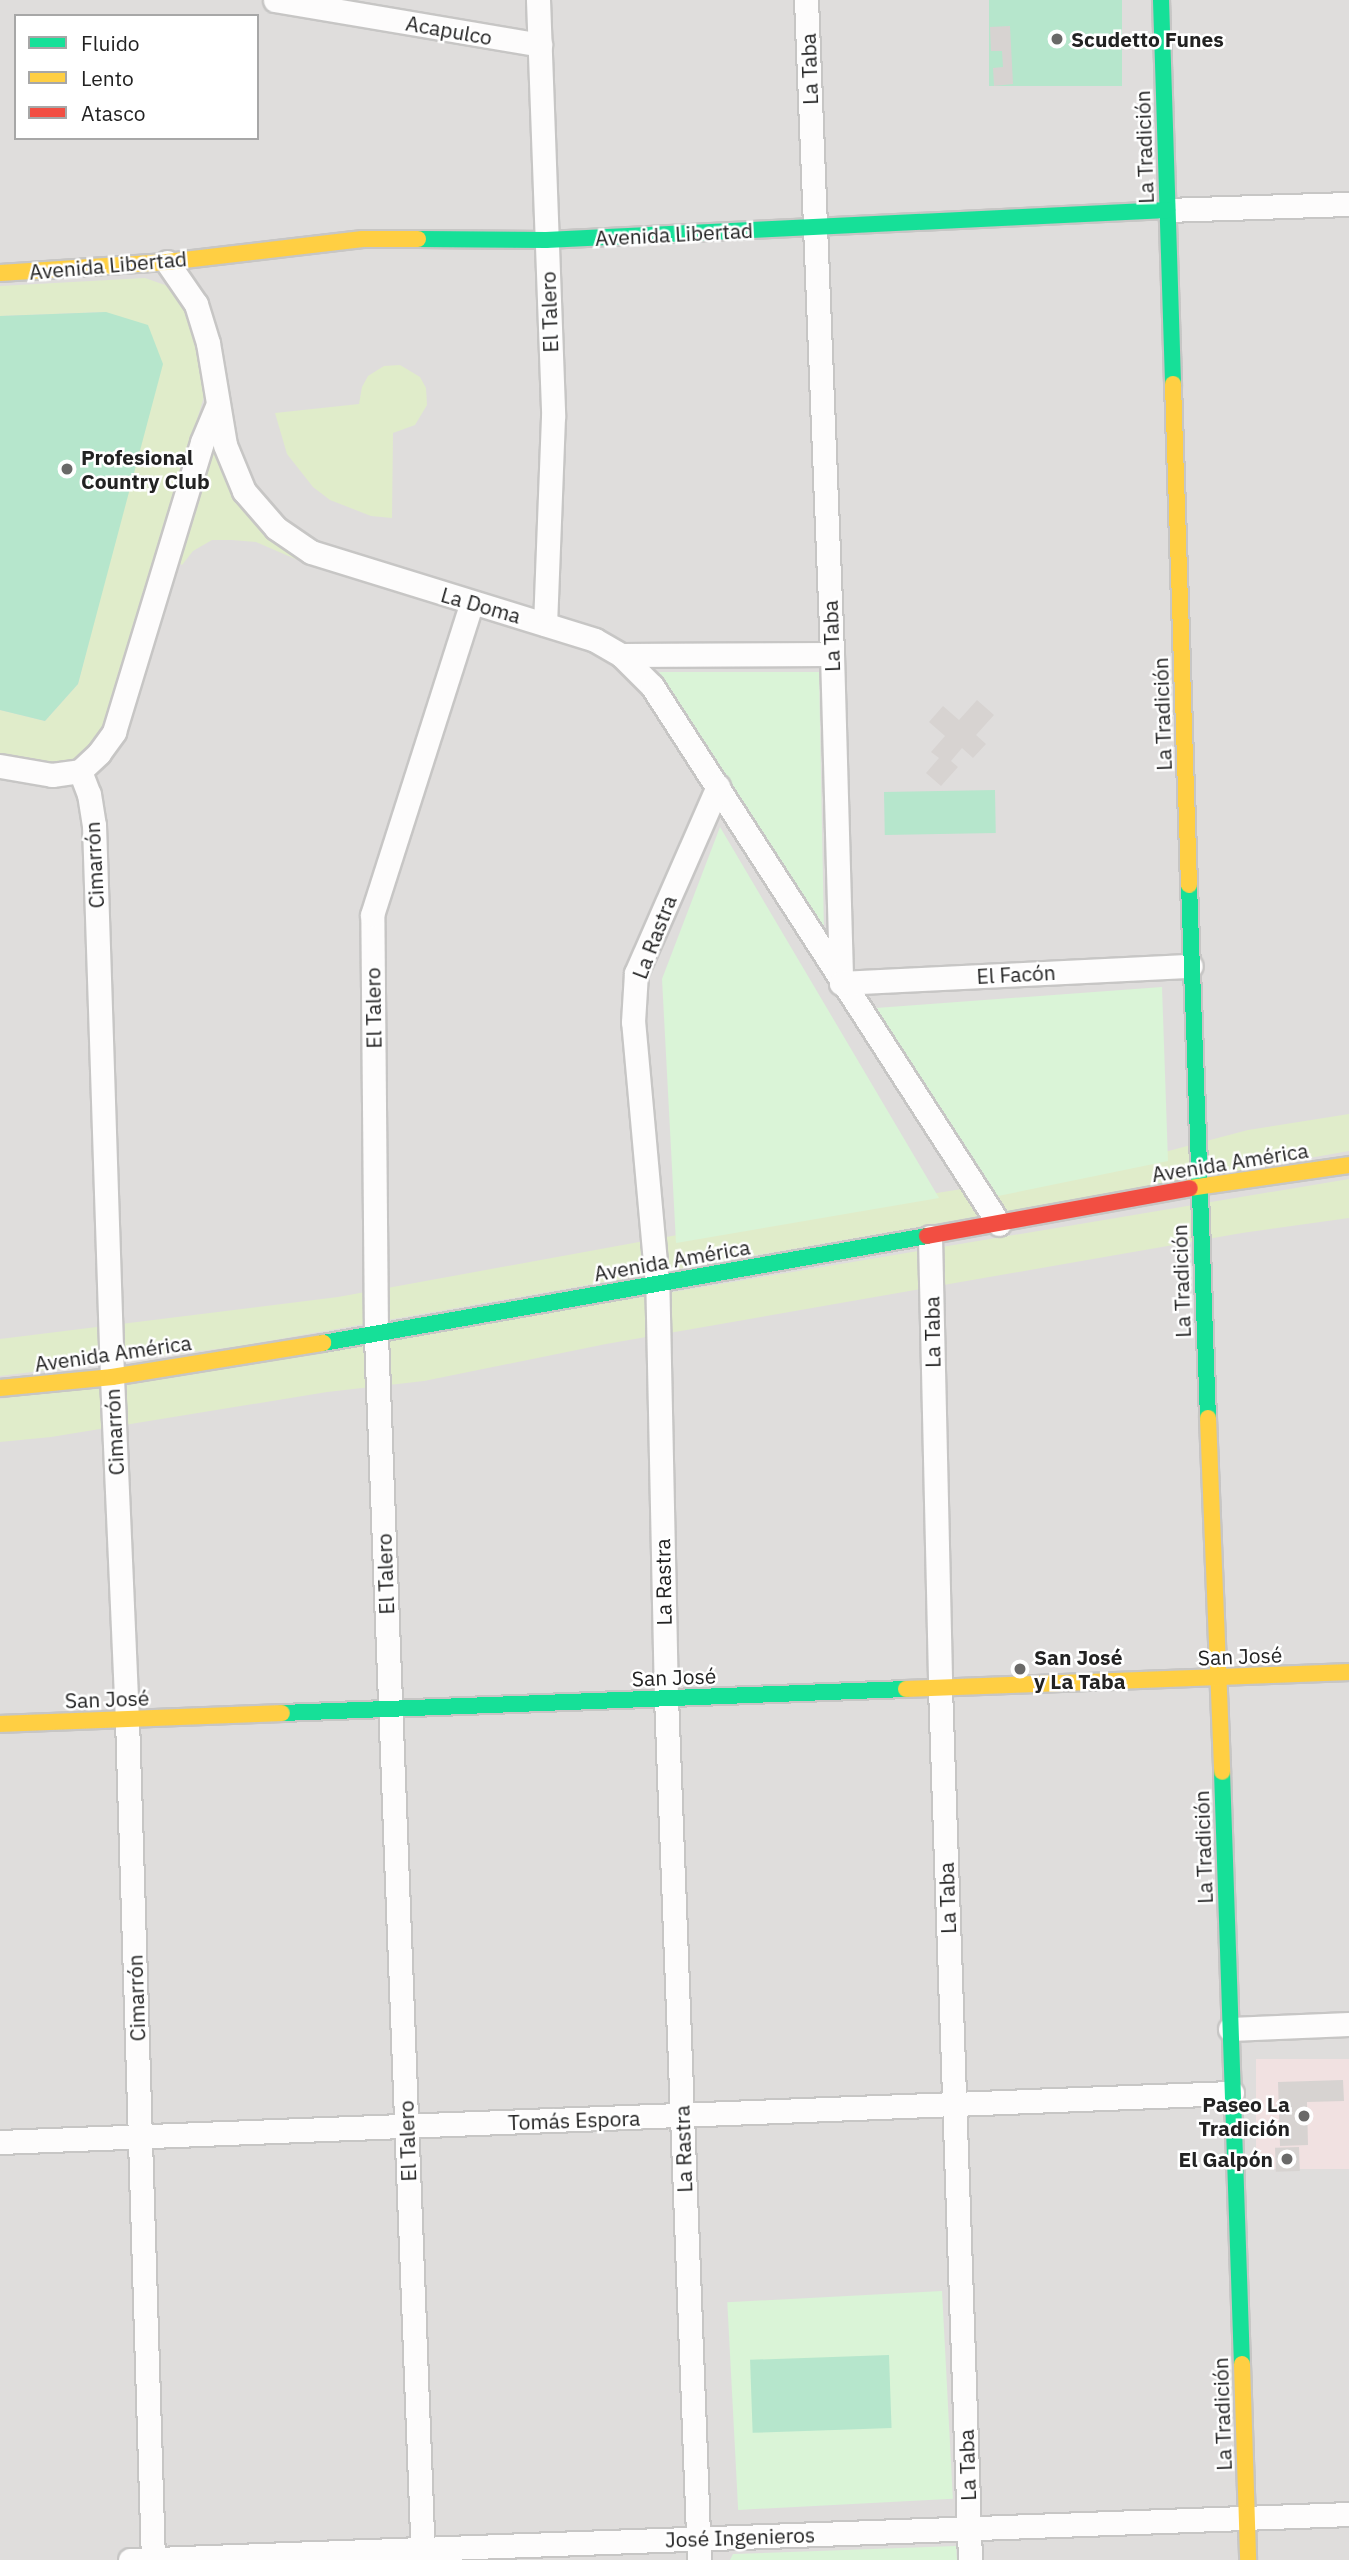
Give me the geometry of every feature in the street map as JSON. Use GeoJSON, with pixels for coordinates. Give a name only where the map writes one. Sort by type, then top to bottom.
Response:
{"type":"FeatureCollection","features":[{"type":"Feature","properties":{"kind":"street","name":"Acapulco"},"geometry":{"type":"LineString","coordinates":[[275,0],[540,46]]}},
{"type":"Feature","properties":{"kind":"street","name":"El Talero"},"geometry":{"type":"LineString","coordinates":[[538,0],[553,417],[545,624]]}},
{"type":"Feature","properties":{"kind":"street","name":"La Taba"},"geometry":{"type":"LineString","coordinates":[[806,0],[832,654],[841,983]]}},
{"type":"Feature","properties":{"kind":"street","name":"La Tradición"},"geometry":{"type":"LineString","coordinates":[[1161,0],[1198,1187],[1219,1678],[1248,2560]]}},
{"type":"Feature","properties":{"kind":"street","name":"Avenida Libertad"},"geometry":{"type":"LineString","coordinates":[[0,273],[167,262],[363,239],[546,240],[1167,210],[1349,204]]}},
{"type":"Feature","properties":{"kind":"street"},"geometry":{"type":"LineString","coordinates":[[0,766],[52,775],[80,771],[99,753],[114,732],[202,442],[218,404],[208,343],[196,304],[167,262]]}},
{"type":"Feature","properties":{"kind":"street","name":"La Doma"},"geometry":{"type":"LineString","coordinates":[[218,404],[225,445],[244,491],[276,528],[311,552],[471,604],[595,640],[621,655],[832,654]]}},
{"type":"Feature","properties":{"kind":"street","name":"El Talero"},"geometry":{"type":"LineString","coordinates":[[423,2554],[376,1334],[372,915],[471,604]]}},
{"type":"Feature","properties":{"kind":"street"},"geometry":{"type":"LineString","coordinates":[[621,655],[652,686],[841,983],[999,1224]]}},
{"type":"Feature","properties":{"kind":"street","name":"Cimarrón"},"geometry":{"type":"LineString","coordinates":[[80,771],[89,794],[94,825],[112,1377],[127,1719],[153,2560]]}},
{"type":"Feature","properties":{"kind":"street","name":"La Rastra"},"geometry":{"type":"LineString","coordinates":[[699,2549],[666,1698],[657,1284],[633,1022],[636,972],[718,786]]}},
{"type":"Feature","properties":{"kind":"street","name":"El Facón"},"geometry":{"type":"LineString","coordinates":[[841,983],[1191,966]]}},
{"type":"Feature","properties":{"kind":"street","name":"Avenida América"},"geometry":{"type":"LineString","coordinates":[[0,1388],[112,1377],[376,1334],[1198,1187],[1349,1165]]}},
{"type":"Feature","properties":{"kind":"street","name":"La Taba"},"geometry":{"type":"LineString","coordinates":[[930,1237],[940,1688],[970,2560]]}},
{"type":"Feature","properties":{"kind":"street","name":"San José"},"geometry":{"type":"LineString","coordinates":[[0,1724],[1349,1672]]}},
{"type":"Feature","properties":{"kind":"street"},"geometry":{"type":"LineString","coordinates":[[1230,2029],[1349,2024]]}},
{"type":"Feature","properties":{"kind":"street","name":"Tomás Espora"},"geometry":{"type":"LineString","coordinates":[[0,2143],[1232,2093]]}},
{"type":"Feature","properties":{"kind":"street","name":"José Ingenieros"},"geometry":{"type":"LineString","coordinates":[[130,2560],[699,2549],[969,2528],[1349,2514]]}},
{"type":"Feature","properties":{"kind":"shaded area"},"geometry":{"type":"Polygon","coordinates":[[[0,0],[1349,0],[1349,2560],[0,2560],[0,0]]]}},
{"type":"Feature","properties":{"kind":"shaded area","name":"Paseo La Tradición"},"geometry":{"type":"Polygon","coordinates":[[[1256,2059],[1349,2059],[1349,2169],[1256,2169],[1256,2059]]]}},
{"type":"Feature","properties":{"kind":"green space","name":"Scudetto Funes"},"geometry":{"type":"Polygon","coordinates":[[[989,0],[1122,0],[1122,86],[989,86],[989,0]]]}},
{"type":"Feature","properties":{"kind":"green space"},"geometry":{"type":"Polygon","coordinates":[[[145,278],[165,285],[185,304],[196,323],[206,390],[106,720],[97,737],[76,760],[48,767],[0,759],[0,710],[45,721],[78,684],[106,574],[106,312],[0,316],[0,286],[145,278]]]}},
{"type":"Feature","properties":{"kind":"green space","name":"Profesional Country Club"},"geometry":{"type":"Polygon","coordinates":[[[106,312],[148,325],[163,364],[78,684],[45,721],[0,710],[0,316],[106,312]]]}},
{"type":"Feature","properties":{"kind":"green space"},"geometry":{"type":"Polygon","coordinates":[[[400,365],[420,377],[426,388],[427,405],[415,425],[393,433],[392,518],[371,516],[330,500],[313,487],[287,454],[275,413],[359,404],[362,387],[368,376],[384,366],[400,365]]]}},
{"type":"Feature","properties":{"kind":"green space"},"geometry":{"type":"Polygon","coordinates":[[[211,438],[250,515],[272,538],[307,564],[256,542],[232,540],[212,540],[193,551],[182,565],[175,560],[211,438]]]}},
{"type":"Feature","properties":{"kind":"green space"},"geometry":{"type":"Polygon","coordinates":[[[659,672],[819,672],[824,933],[659,672]]]}},
{"type":"Feature","properties":{"kind":"green space"},"geometry":{"type":"Polygon","coordinates":[[[995,790],[996,833],[885,835],[884,792],[995,790]]]}},
{"type":"Feature","properties":{"kind":"green space"},"geometry":{"type":"Polygon","coordinates":[[[720,827],[939,1198],[676,1243],[662,979],[720,827]]]}},
{"type":"Feature","properties":{"kind":"green space"},"geometry":{"type":"Polygon","coordinates":[[[1162,987],[1168,1161],[998,1196],[876,1008],[1162,987]]]}},
{"type":"Feature","properties":{"kind":"green space"},"geometry":{"type":"Polygon","coordinates":[[[1349,1114],[1349,1151],[240,1346],[0,1376],[0,1339],[338,1297],[699,1231],[1031,1178],[1157,1154],[1248,1130],[1349,1114]]]}},
{"type":"Feature","properties":{"kind":"green space"},"geometry":{"type":"Polygon","coordinates":[[[1349,1179],[1349,1218],[1242,1233],[606,1344],[424,1381],[327,1392],[51,1437],[0,1442],[0,1399],[637,1298],[1349,1179]]]}},
{"type":"Feature","properties":{"kind":"green space"},"geometry":{"type":"Polygon","coordinates":[[[942,2291],[953,2499],[738,2510],[727,2302],[942,2291]]]}},
{"type":"Feature","properties":{"kind":"green space"},"geometry":{"type":"Polygon","coordinates":[[[889,2355],[892,2428],[753,2433],[750,2360],[889,2355]]]}},
{"type":"Feature","properties":{"kind":"green space"},"geometry":{"type":"Polygon","coordinates":[[[956,2546],[957,2560],[730,2560],[733,2554],[956,2546]]]}},
{"type":"Feature","properties":{"kind":"building"},"geometry":{"type":"Polygon","coordinates":[[[1010,26],[1013,84],[994,86],[993,68],[1003,67],[1002,51],[991,51],[990,27],[1010,26]]]}},
{"type":"Feature","properties":{"kind":"building"},"geometry":{"type":"Polygon","coordinates":[[[977,700],[994,715],[976,735],[986,744],[973,758],[962,748],[951,761],[958,767],[941,786],[926,773],[939,758],[931,752],[945,736],[929,722],[943,706],[959,720],[977,700]]]}},
{"type":"Feature","properties":{"kind":"building"},"geometry":{"type":"Polygon","coordinates":[[[1343,2080],[1344,2101],[1307,2102],[1308,2145],[1280,2146],[1278,2082],[1343,2080]]]}},
{"type":"Feature","properties":{"kind":"building","name":"El Galpón"},"geometry":{"type":"Polygon","coordinates":[[[1299,2147],[1300,2171],[1276,2172],[1275,2148],[1299,2147]]]}},
{"type":"Feature","properties":{"kind":"traffic: fast"},"geometry":{"type":"LineString","coordinates":[[1161,0],[1173,384]]}},
{"type":"Feature","properties":{"kind":"traffic: fast"},"geometry":{"type":"LineString","coordinates":[[418,239],[546,240],[1167,210]]}},
{"type":"Feature","properties":{"kind":"traffic: fast"},"geometry":{"type":"LineString","coordinates":[[1189,885],[1208,1418]]}},
{"type":"Feature","properties":{"kind":"traffic: fast"},"geometry":{"type":"LineString","coordinates":[[323,1343],[927,1236]]}},
{"type":"Feature","properties":{"kind":"traffic: fast"},"geometry":{"type":"LineString","coordinates":[[282,1713],[906,1689]]}},
{"type":"Feature","properties":{"kind":"traffic: fast"},"geometry":{"type":"LineString","coordinates":[[1222,1772],[1242,2364]]}},
{"type":"Feature","properties":{"kind":"traffic: slow"},"geometry":{"type":"LineString","coordinates":[[0,273],[167,262],[363,239],[418,239]]}},
{"type":"Feature","properties":{"kind":"traffic: slow"},"geometry":{"type":"LineString","coordinates":[[1173,384],[1189,885]]}},
{"type":"Feature","properties":{"kind":"traffic: slow"},"geometry":{"type":"LineString","coordinates":[[1190,1188],[1349,1165]]}},
{"type":"Feature","properties":{"kind":"traffic: slow"},"geometry":{"type":"LineString","coordinates":[[0,1388],[112,1377],[323,1343]]}},
{"type":"Feature","properties":{"kind":"traffic: slow"},"geometry":{"type":"LineString","coordinates":[[1208,1418],[1222,1772]]}},
{"type":"Feature","properties":{"kind":"traffic: slow"},"geometry":{"type":"LineString","coordinates":[[906,1689],[1349,1672]]}},
{"type":"Feature","properties":{"kind":"traffic: slow"},"geometry":{"type":"LineString","coordinates":[[0,1724],[282,1713]]}},
{"type":"Feature","properties":{"kind":"traffic: slow"},"geometry":{"type":"LineString","coordinates":[[1242,2364],[1248,2560]]}},
{"type":"Feature","properties":{"kind":"traffic: jam"},"geometry":{"type":"LineString","coordinates":[[927,1236],[1190,1188]]}},
{"type":"Feature","properties":{"kind":"place","name":"Scudetto Funes"},"geometry":{"type":"Point","coordinates":[1057,39]}},
{"type":"Feature","properties":{"kind":"place","name":"Profesional Country Club"},"geometry":{"type":"Point","coordinates":[67,469]}},
{"type":"Feature","properties":{"kind":"place","name":"San José y La Taba"},"geometry":{"type":"Point","coordinates":[1020,1669]}},
{"type":"Feature","properties":{"kind":"place","name":"Paseo La Tradición"},"geometry":{"type":"Point","coordinates":[1304,2116]}},
{"type":"Feature","properties":{"kind":"place","name":"El Galpón"},"geometry":{"type":"Point","coordinates":[1287,2159]}}]}
